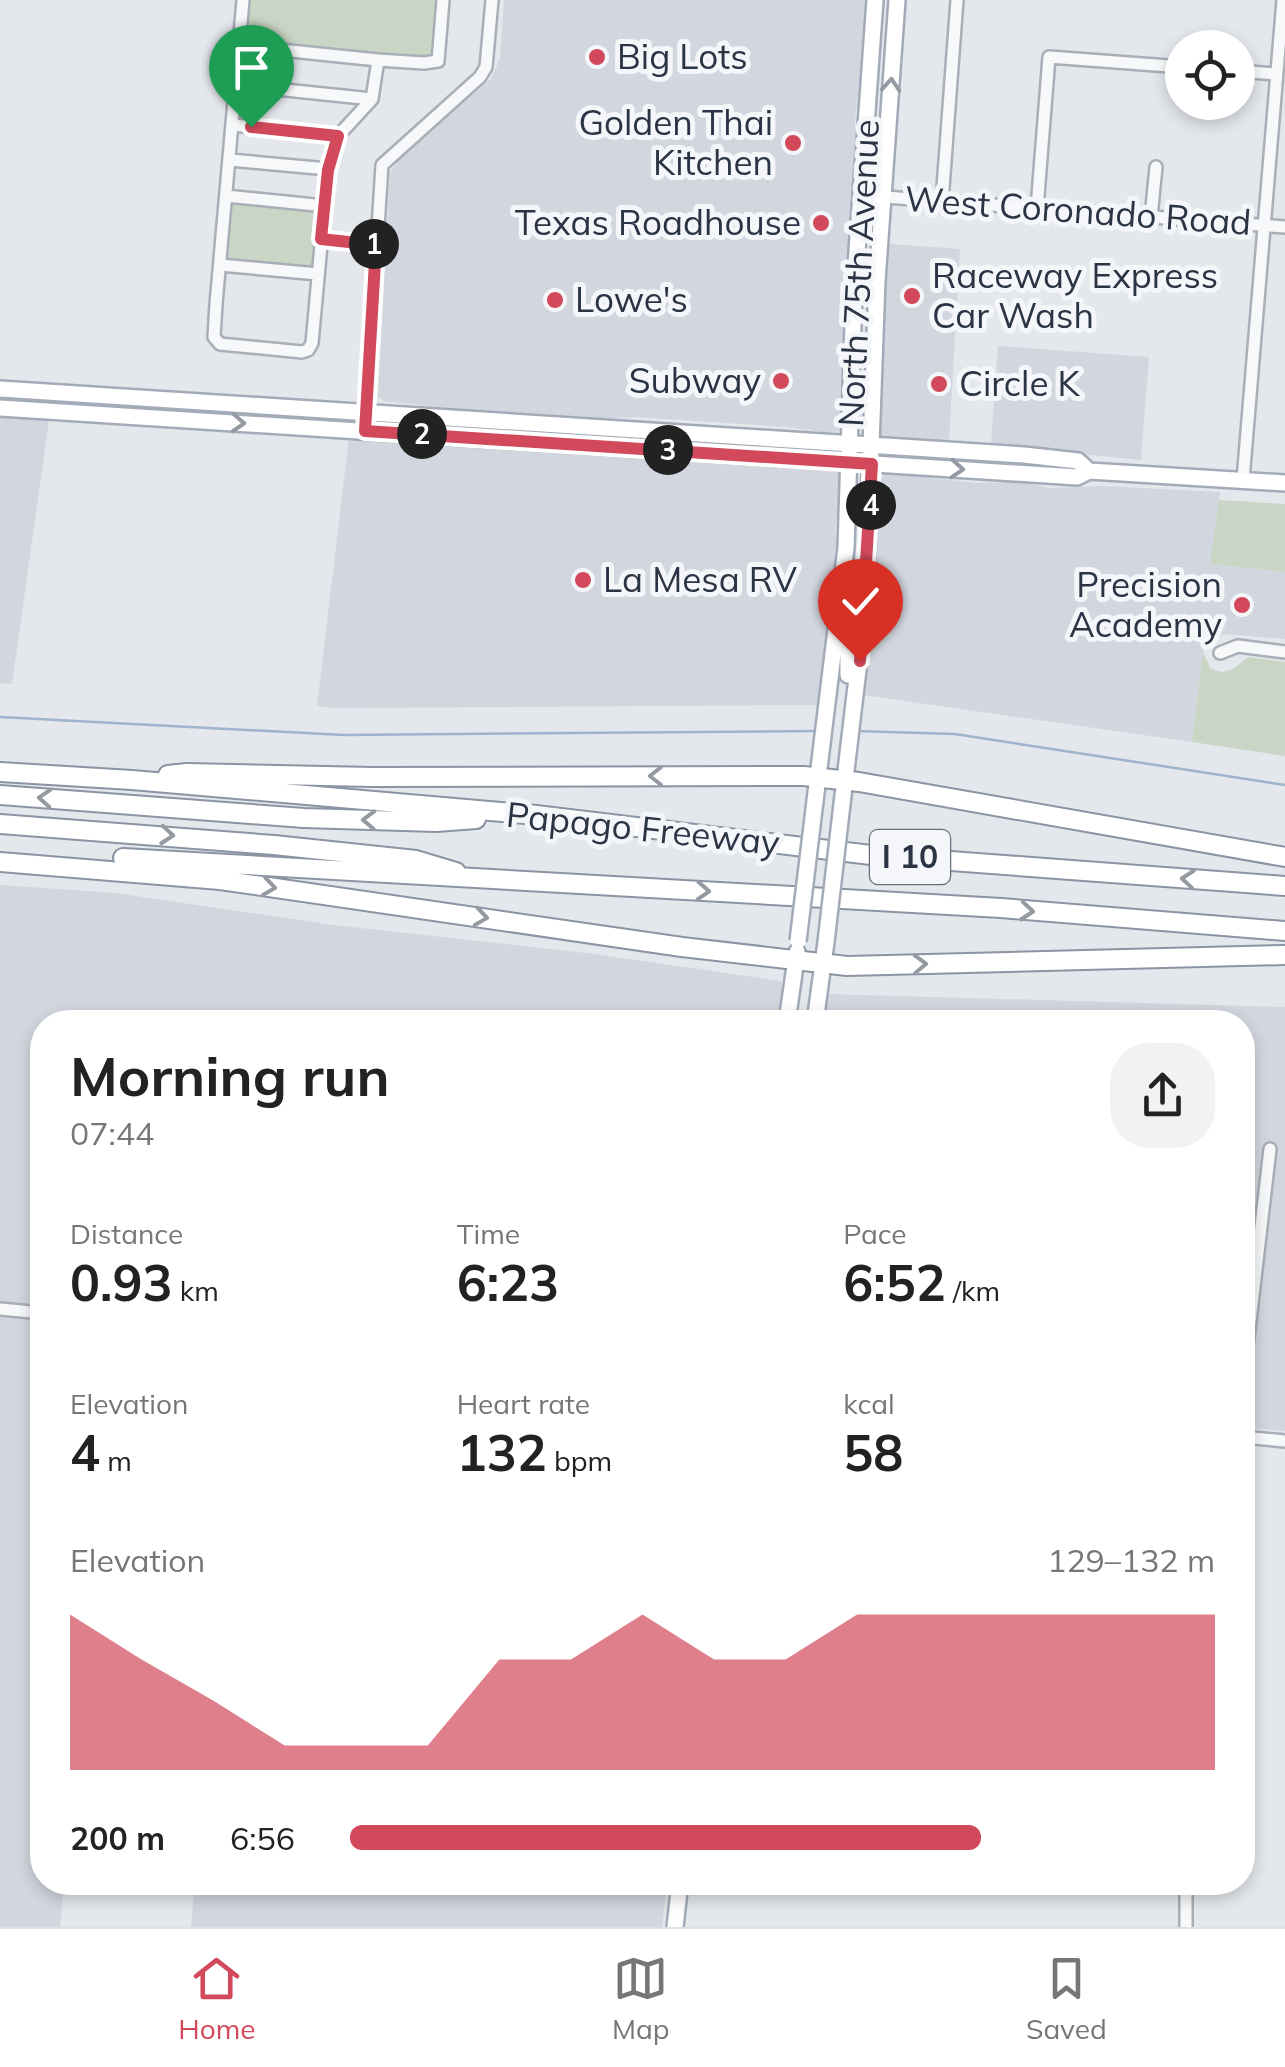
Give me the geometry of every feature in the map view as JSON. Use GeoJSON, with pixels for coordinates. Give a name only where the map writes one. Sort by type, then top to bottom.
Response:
{"type":"FeatureCollection","features":[{"type":"Feature","properties":{"kind":"highway","name":"Papago Freeway"},"geometry":{"type":"LineString","coordinates":[[0,772],[536,815],[871,855],[1285,886]]}},
{"type":"Feature","properties":{"kind":"highway"},"geometry":{"type":"LineString","coordinates":[[132,780],[187,772],[818,778],[1285,857]]}},
{"type":"Feature","properties":{"kind":"highway"},"geometry":{"type":"LineString","coordinates":[[0,795],[323,818],[436,822],[536,815]]}},
{"type":"Feature","properties":{"kind":"highway"},"geometry":{"type":"LineString","coordinates":[[0,824],[216,839],[416,860],[485,881]]}},
{"type":"Feature","properties":{"kind":"highway","name":"Papago Freeway"},"geometry":{"type":"LineString","coordinates":[[0,850],[982,907],[1285,931]]}},
{"type":"Feature","properties":{"kind":"highway"},"geometry":{"type":"LineString","coordinates":[[0,862],[220,880],[847,966],[1285,955]]}},
{"type":"Feature","properties":{"kind":"main road","name":"North 75th Avenue"},"geometry":{"type":"LineString","coordinates":[[789,1010],[846,548],[854,293],[875,0]]}},
{"type":"Feature","properties":{"kind":"main road","name":"North 75th Avenue"},"geometry":{"type":"LineString","coordinates":[[816,1010],[865,610],[877,196],[897,0]]}},
{"type":"Feature","properties":{"kind":"main road"},"geometry":{"type":"LineString","coordinates":[[0,389],[872,444],[1078,461],[1089,471]]}},
{"type":"Feature","properties":{"kind":"main road"},"geometry":{"type":"LineString","coordinates":[[36,410],[46,404],[95,404],[114,397]]}},
{"type":"Feature","properties":{"kind":"main road"},"geometry":{"type":"LineString","coordinates":[[159,418],[161,400]]}},
{"type":"Feature","properties":{"kind":"main road"},"geometry":{"type":"LineString","coordinates":[[0,408],[1077,477],[1089,471],[1285,483]]}},
{"type":"Feature","properties":{"kind":"main road"},"geometry":{"type":"LineString","coordinates":[[837,628],[849,651],[846,694],[852,714]]}},
{"type":"Feature","properties":{"kind":"main road"},"geometry":{"type":"LineString","coordinates":[[674,1927],[678,1895]]}},
{"type":"Feature","properties":{"kind":"street"},"geometry":{"type":"LineString","coordinates":[[243,0],[214,336],[228,346],[308,350],[328,169],[338,136],[372,99],[378,60]]}},
{"type":"Feature","properties":{"kind":"street"},"geometry":{"type":"LineString","coordinates":[[241,46],[424,64],[438,61],[443,0]]}},
{"type":"Feature","properties":{"kind":"street"},"geometry":{"type":"LineString","coordinates":[[365,431],[382,164],[480,77],[486,66],[492,0]]}},
{"type":"Feature","properties":{"kind":"street"},"geometry":{"type":"LineString","coordinates":[[942,201],[957,0]]}},
{"type":"Feature","properties":{"kind":"street"},"geometry":{"type":"LineString","coordinates":[[1243,480],[1283,0]]}},
{"type":"Feature","properties":{"kind":"street"},"geometry":{"type":"LineString","coordinates":[[1038,208],[1049,57],[1165,66]]}},
{"type":"Feature","properties":{"kind":"street"},"geometry":{"type":"LineString","coordinates":[[1255,72],[1276,74]]}},
{"type":"Feature","properties":{"kind":"street"},"geometry":{"type":"LineString","coordinates":[[236,85],[372,99]]}},
{"type":"Feature","properties":{"kind":"street"},"geometry":{"type":"LineString","coordinates":[[233,125],[338,136]]}},
{"type":"Feature","properties":{"kind":"street"},"geometry":{"type":"LineString","coordinates":[[230,160],[328,169]]}},
{"type":"Feature","properties":{"kind":"street"},"geometry":{"type":"LineString","coordinates":[[1151,216],[1156,166]]}},
{"type":"Feature","properties":{"kind":"street"},"geometry":{"type":"LineString","coordinates":[[226,196],[324,206]]}},
{"type":"Feature","properties":{"kind":"street","name":"West Coronado Road"},"geometry":{"type":"LineString","coordinates":[[877,196],[1285,227]]}},
{"type":"Feature","properties":{"kind":"street"},"geometry":{"type":"LineString","coordinates":[[321,239],[376,245]]}},
{"type":"Feature","properties":{"kind":"street"},"geometry":{"type":"LineString","coordinates":[[220,265],[318,274]]}},
{"type":"Feature","properties":{"kind":"street"},"geometry":{"type":"LineString","coordinates":[[1220,654],[1238,646],[1285,652]]}},
{"type":"Feature","properties":{"kind":"street"},"geometry":{"type":"LineString","coordinates":[[1255,1278],[1270,1148]]}},
{"type":"Feature","properties":{"kind":"street"},"geometry":{"type":"LineString","coordinates":[[0,1308],[30,1312]]}},
{"type":"Feature","properties":{"kind":"street"},"geometry":{"type":"LineString","coordinates":[[1255,1438],[1285,1441]]}},
{"type":"Feature","properties":{"kind":"street"},"geometry":{"type":"LineString","coordinates":[[1186,1895],[1186,1927]]}},
{"type":"Feature","properties":{"kind":"shaded area"},"geometry":{"type":"Polygon","coordinates":[[[504,0],[868,0],[855,121],[854,210],[841,430],[830,433],[637,417],[485,412],[384,401],[378,397],[390,173],[399,159],[491,79],[500,58],[504,0]]]}},
{"type":"Feature","properties":{"kind":"shaded area"},"geometry":{"type":"Polygon","coordinates":[[[889,244],[960,249],[949,441],[879,437],[889,244]]]}},
{"type":"Feature","properties":{"kind":"shaded area"},"geometry":{"type":"Polygon","coordinates":[[[998,346],[1149,357],[1141,460],[991,445],[998,346]]]}},
{"type":"Feature","properties":{"kind":"shaded area"},"geometry":{"type":"Polygon","coordinates":[[[0,416],[49,420],[12,684],[0,683],[0,416]]]}},
{"type":"Feature","properties":{"kind":"shaded area","name":"La Mesa RV"},"geometry":{"type":"Polygon","coordinates":[[[349,438],[837,470],[841,478],[835,532],[838,547],[819,705],[317,706],[349,438]]]}},
{"type":"Feature","properties":{"kind":"shaded area"},"geometry":{"type":"Polygon","coordinates":[[[885,473],[978,483],[1023,482],[1050,488],[1103,486],[1220,492],[1211,564],[1285,572],[1285,639],[1225,634],[1210,640],[1203,652],[1192,742],[863,695],[875,624],[877,485],[885,473]]]}},
{"type":"Feature","properties":{"kind":"shaded area"},"geometry":{"type":"Polygon","coordinates":[[[0,885],[116,893],[333,925],[586,953],[781,981],[780,1010],[30,1010],[30,1895],[63,1895],[60,1927],[0,1927],[0,885]]]}},
{"type":"Feature","properties":{"kind":"shaded area"},"geometry":{"type":"Polygon","coordinates":[[[827,994],[1285,1007],[1285,1431],[1255,1429],[1255,1010],[825,1010],[827,994]]]}},
{"type":"Feature","properties":{"kind":"shaded area"},"geometry":{"type":"Polygon","coordinates":[[[194,1895],[666,1895],[662,1927],[191,1927],[194,1895]]]}},
{"type":"Feature","properties":{"kind":"green space"},"geometry":{"type":"Polygon","coordinates":[[[249,0],[437,0],[434,51],[426,58],[252,41],[248,34],[249,0]]]}},
{"type":"Feature","properties":{"kind":"green space"},"geometry":{"type":"Polygon","coordinates":[[[232,201],[319,209],[314,268],[226,260],[232,201]]]}},
{"type":"Feature","properties":{"kind":"green space"},"geometry":{"type":"Polygon","coordinates":[[[1219,500],[1285,504],[1285,572],[1210,564],[1219,500]]]}},
{"type":"Feature","properties":{"kind":"green space"},"geometry":{"type":"Polygon","coordinates":[[[1203,652],[1210,668],[1221,672],[1235,668],[1248,657],[1285,662],[1285,756],[1192,742],[1203,652]]]}},
{"type":"Feature","properties":{"kind":"waterway"},"geometry":{"type":"LineString","coordinates":[[0,717],[344,735],[818,731]]}},
{"type":"Feature","properties":{"kind":"waterway"},"geometry":{"type":"LineString","coordinates":[[856,731],[955,734],[1285,785]]}},
{"type":"Feature","properties":{"kind":"place","name":"Big Lots"},"geometry":{"type":"Point","coordinates":[597,57]}},
{"type":"Feature","properties":{"kind":"place","name":"Golden Thai Kitchen"},"geometry":{"type":"Point","coordinates":[793,143]}},
{"type":"Feature","properties":{"kind":"place","name":"Texas Roadhouse"},"geometry":{"type":"Point","coordinates":[821,223]}},
{"type":"Feature","properties":{"kind":"place","name":"Raceway Express Car Wash"},"geometry":{"type":"Point","coordinates":[912,296]}},
{"type":"Feature","properties":{"kind":"place","name":"Lowe's"},"geometry":{"type":"Point","coordinates":[555,300]}},
{"type":"Feature","properties":{"kind":"place","name":"Subway"},"geometry":{"type":"Point","coordinates":[781,381]}},
{"type":"Feature","properties":{"kind":"place","name":"Circle K"},"geometry":{"type":"Point","coordinates":[939,384]}},
{"type":"Feature","properties":{"kind":"place","name":"La Mesa RV"},"geometry":{"type":"Point","coordinates":[583,580]}},
{"type":"Feature","properties":{"kind":"place","name":"Precision Academy"},"geometry":{"type":"Point","coordinates":[1242,605]}},
{"type":"Feature","properties":{"kind":"route"},"geometry":{"type":"LineString","coordinates":[[251,127],[338,136],[328,170],[321,239],[376,245],[365,431],[872,464],[860,661]]}}]}
